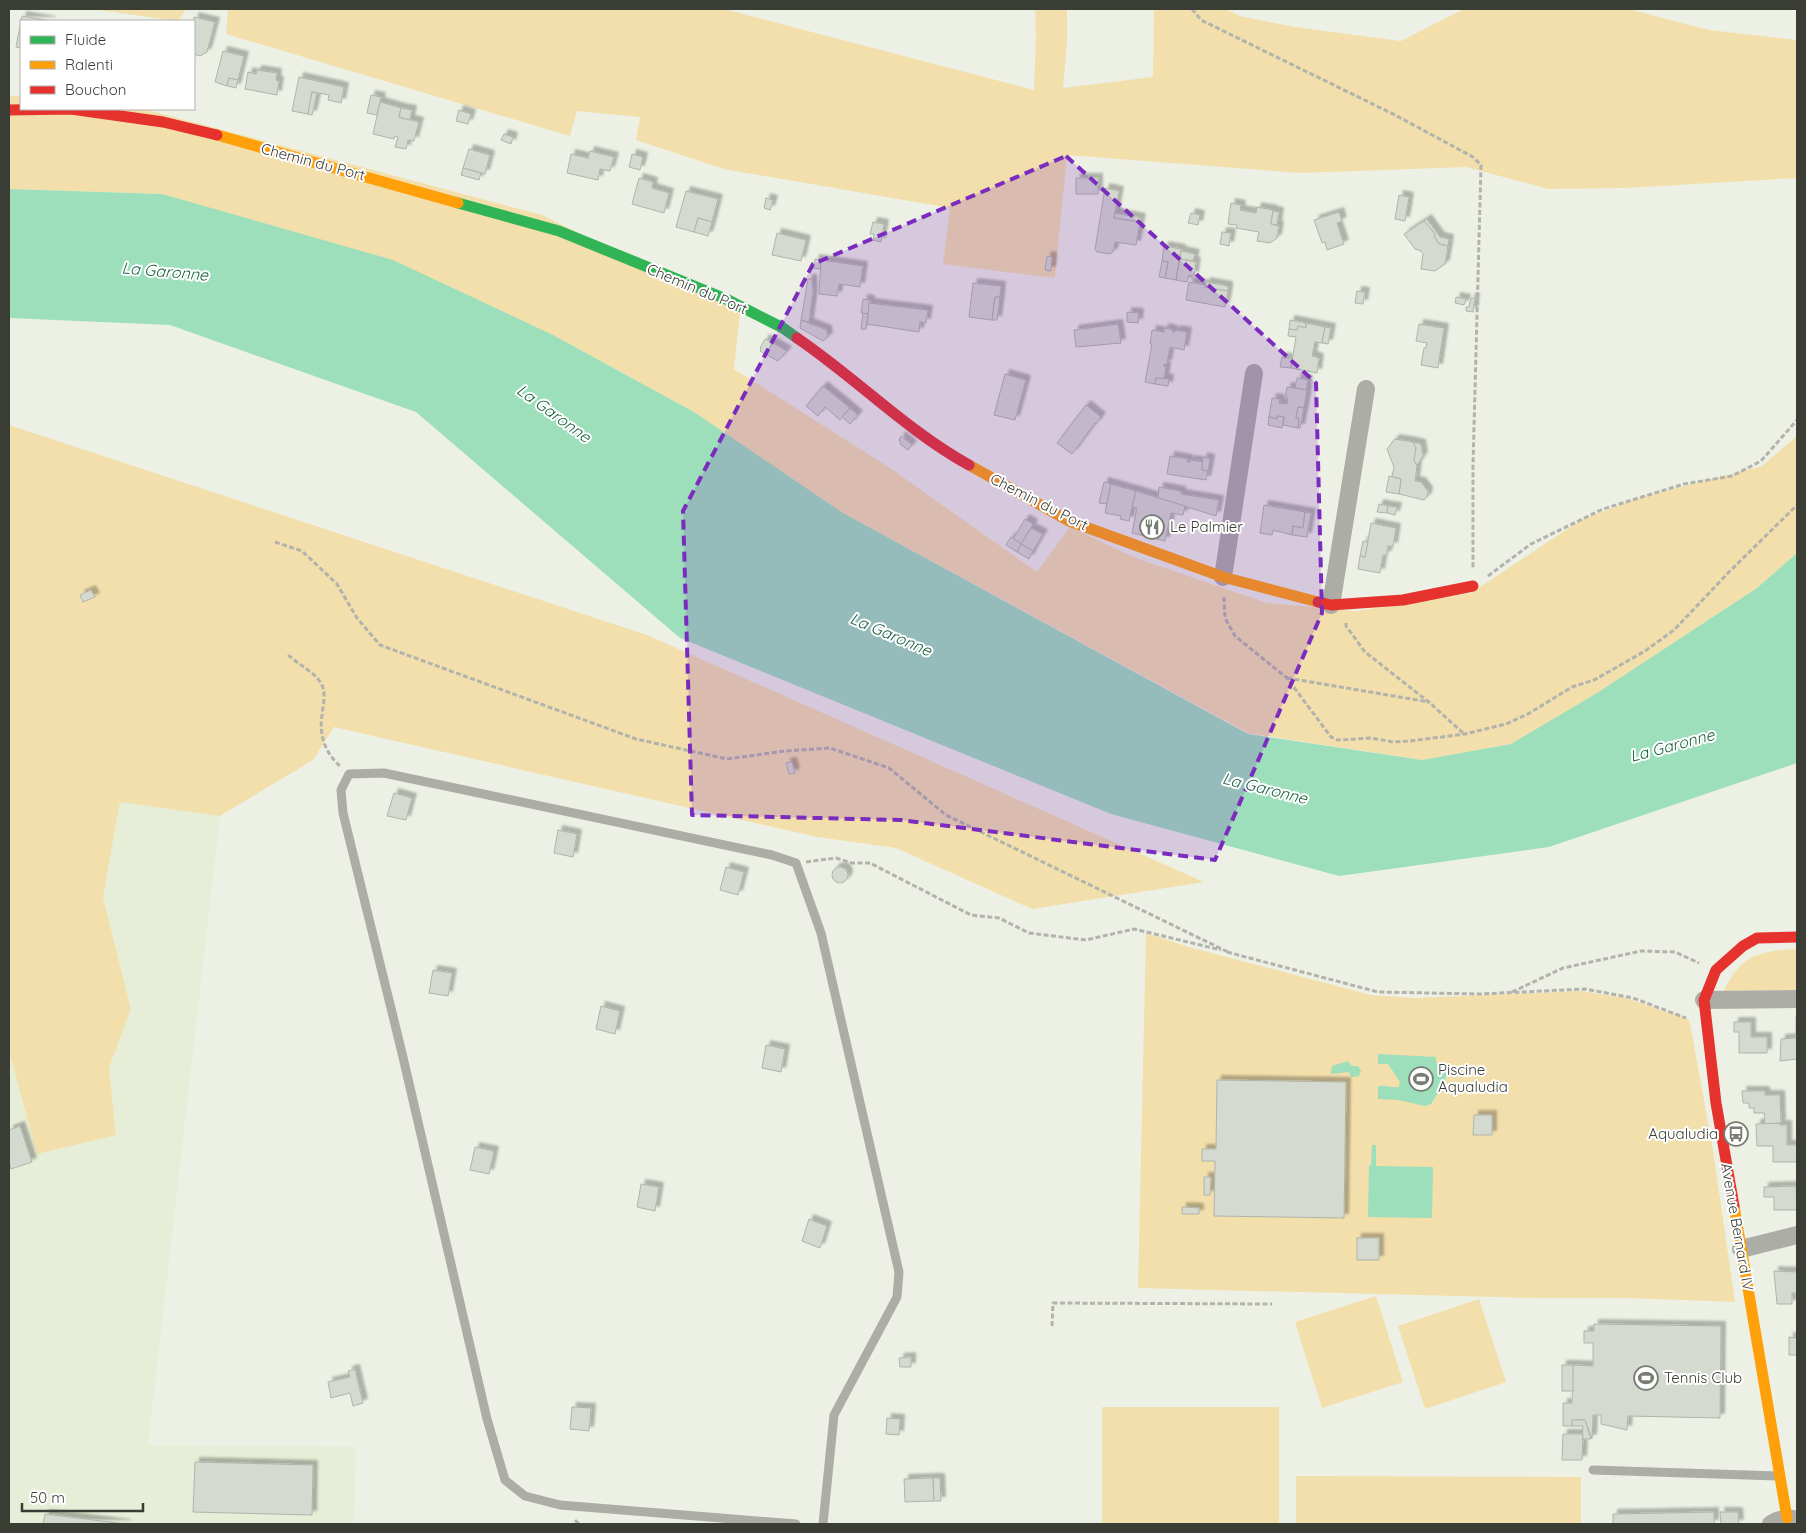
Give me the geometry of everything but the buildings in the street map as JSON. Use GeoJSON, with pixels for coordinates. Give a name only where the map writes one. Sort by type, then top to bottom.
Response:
{"type":"FeatureCollection","features":[{"type":"Feature","properties":{"kind":"street","name":"Chemin du Port"},"geometry":{"type":"LineString","coordinates":[[9,110],[71,110],[163,122],[220,136],[559,232],[726,299],[783,328],[830,360],[942,450],[1069,521],[1223,578],[1338,604],[1403,600],[1473,586]]}},
{"type":"Feature","properties":{"kind":"street"},"geometry":{"type":"LineString","coordinates":[[1223,578],[1254,373]]}},
{"type":"Feature","properties":{"kind":"street"},"geometry":{"type":"LineString","coordinates":[[1338,604],[1366,389]]}},
{"type":"Feature","properties":{"kind":"street","name":"Avenue Bernard IV"},"geometry":{"type":"LineString","coordinates":[[1785,1521],[1780,1476],[1754,1322],[1744,1276],[1742,1249],[1716,1103],[1705,1008],[1716,970],[1731,955],[1757,938],[1797,937]]}},
{"type":"Feature","properties":{"kind":"street"},"geometry":{"type":"LineString","coordinates":[[1705,1008],[1797,999]]}},
{"type":"Feature","properties":{"kind":"street"},"geometry":{"type":"LineString","coordinates":[[1742,1249],[1797,1235]]}},
{"type":"Feature","properties":{"kind":"lane"},"geometry":{"type":"LineString","coordinates":[[796,1524],[560,1505],[525,1496],[505,1480],[487,1419],[402,1053],[343,813],[341,790],[349,774],[384,773],[772,855],[796,863],[821,933],[899,1272],[897,1297],[834,1415],[823,1524]]}},
{"type":"Feature","properties":{"kind":"lane"},"geometry":{"type":"LineString","coordinates":[[1592,1470],[1780,1476]]}},
{"type":"Feature","properties":{"kind":"path"},"geometry":{"type":"LineString","coordinates":[[1192,9],[1201,20],[1395,115],[1473,157],[1481,165],[1473,465],[1473,586]]}},
{"type":"Feature","properties":{"kind":"path"},"geometry":{"type":"LineString","coordinates":[[1473,586],[1531,544],[1603,509],[1684,484],[1732,476],[1761,461],[1797,420]]}},
{"type":"Feature","properties":{"kind":"path"},"geometry":{"type":"LineString","coordinates":[[1223,578],[1225,618],[1235,636],[1287,678],[1331,737],[1338,740],[1371,738],[1393,742],[1465,734],[1506,724],[1521,718],[1572,688],[1594,680],[1645,651],[1685,620],[1729,572],[1797,505]]}},
{"type":"Feature","properties":{"kind":"path"},"geometry":{"type":"LineString","coordinates":[[275,542],[302,551],[338,584],[358,618],[380,645],[636,739],[727,759],[785,751],[830,748],[889,768],[946,815],[1228,952]]}},
{"type":"Feature","properties":{"kind":"path"},"geometry":{"type":"LineString","coordinates":[[1338,604],[1346,626],[1365,652],[1430,702],[1465,734]]}},
{"type":"Feature","properties":{"kind":"path"},"geometry":{"type":"LineString","coordinates":[[288,655],[319,679],[326,696],[321,716],[322,738],[332,759],[349,774]]}},
{"type":"Feature","properties":{"kind":"path"},"geometry":{"type":"LineString","coordinates":[[1287,678],[1430,702]]}},
{"type":"Feature","properties":{"kind":"path"},"geometry":{"type":"LineString","coordinates":[[796,863],[836,858],[852,863],[870,863],[971,915],[999,918],[1029,933],[1086,940],[1134,929],[1378,992],[1480,994],[1585,989],[1633,998],[1683,1018],[1705,1008]]}},
{"type":"Feature","properties":{"kind":"path"},"geometry":{"type":"LineString","coordinates":[[1511,992],[1562,968],[1641,951],[1675,952],[1716,970]]}},
{"type":"Feature","properties":{"kind":"path"},"geometry":{"type":"LineString","coordinates":[[1052,1326],[1053,1303],[1272,1304]]}},
{"type":"Feature","properties":{"kind":"path"},"geometry":{"type":"LineString","coordinates":[[575,1520],[579,1524]]}},
{"type":"Feature","properties":{"kind":"highlighted area"},"geometry":{"type":"Polygon","coordinates":[[[1066,156],[1316,383],[1322,613],[1215,860],[901,820],[692,815],[683,511],[813,264],[1066,156]]]}},
{"type":"Feature","properties":{"kind":"shaded area"},"geometry":{"type":"Polygon","coordinates":[[[91,9],[186,9],[179,20],[91,9]]]}},
{"type":"Feature","properties":{"kind":"shaded area"},"geometry":{"type":"Polygon","coordinates":[[[228,9],[724,9],[1034,90],[1035,9],[1067,9],[1067,41],[1063,88],[1153,77],[1154,9],[1225,9],[1240,16],[1295,27],[1401,41],[1464,9],[1628,9],[1709,30],[1797,40],[1797,178],[1625,188],[1548,189],[1466,167],[1300,173],[1067,155],[1055,278],[943,264],[950,208],[724,169],[636,140],[640,117],[577,111],[570,136],[226,34],[228,9]]]}},
{"type":"Feature","properties":{"kind":"shaded area"},"geometry":{"type":"Polygon","coordinates":[[[9,96],[20,96],[20,110],[148,110],[542,215],[740,312],[734,369],[887,466],[1037,572],[1070,527],[1133,557],[1267,603],[1357,611],[1471,593],[1581,520],[1638,498],[1762,466],[1797,436],[1797,553],[1757,588],[1597,693],[1511,744],[1422,760],[1248,733],[843,513],[694,412],[553,335],[162,194],[9,189],[9,96]]]}},
{"type":"Feature","properties":{"kind":"shaded area"},"geometry":{"type":"Polygon","coordinates":[[[9,425],[647,635],[1204,882],[1032,909],[896,848],[817,837],[334,727],[313,760],[220,816],[120,802],[103,897],[131,1009],[109,1068],[116,1135],[37,1154],[9,1051],[9,425]]]}},
{"type":"Feature","properties":{"kind":"shaded area"},"geometry":{"type":"Polygon","coordinates":[[[120,802],[220,816],[148,1445],[356,1447],[354,1524],[9,1524],[9,1051],[37,1153],[116,1135],[109,1068],[131,1009],[103,897],[120,802]]]}},
{"type":"Feature","properties":{"kind":"shaded area","name":"Piscine Aqualudia"},"geometry":{"type":"Polygon","coordinates":[[[1146,933],[1189,947],[1371,995],[1415,998],[1581,991],[1626,998],[1688,1019],[1713,1150],[1735,1302],[1138,1288],[1146,933]]]}},
{"type":"Feature","properties":{"kind":"shaded area"},"geometry":{"type":"Polygon","coordinates":[[[1797,949],[1797,990],[1724,991],[1737,969],[1753,957],[1773,951],[1797,949]]]}},
{"type":"Feature","properties":{"kind":"shaded area"},"geometry":{"type":"Polygon","coordinates":[[[1376,1296],[1403,1382],[1322,1408],[1295,1322],[1376,1296]]]}},
{"type":"Feature","properties":{"kind":"shaded area"},"geometry":{"type":"Polygon","coordinates":[[[1479,1299],[1506,1382],[1425,1409],[1398,1326],[1479,1299]]]}},
{"type":"Feature","properties":{"kind":"shaded area"},"geometry":{"type":"Polygon","coordinates":[[[1102,1407],[1279,1407],[1279,1524],[1102,1524],[1102,1407]]]}},
{"type":"Feature","properties":{"kind":"shaded area"},"geometry":{"type":"Polygon","coordinates":[[[1296,1476],[1581,1477],[1581,1524],[1296,1524],[1296,1476]]]}},
{"type":"Feature","properties":{"kind":"water","name":"La Garonne"},"geometry":{"type":"Polygon","coordinates":[[[9,189],[162,194],[393,260],[553,335],[694,412],[843,513],[1248,734],[1422,760],[1511,744],[1597,693],[1757,588],[1797,553],[1797,763],[1549,847],[1339,876],[1111,814],[680,638],[416,412],[170,325],[9,318],[9,189]]]}},
{"type":"Feature","properties":{"kind":"water"},"geometry":{"type":"Polygon","coordinates":[[[1378,1054],[1436,1057],[1436,1063],[1439,1066],[1444,1065],[1447,1071],[1445,1082],[1431,1104],[1425,1106],[1398,1100],[1378,1099],[1378,1086],[1399,1087],[1400,1082],[1388,1064],[1378,1064],[1378,1054]]]}},
{"type":"Feature","properties":{"kind":"water"},"geometry":{"type":"Polygon","coordinates":[[[1348,1061],[1351,1066],[1358,1066],[1361,1071],[1359,1076],[1351,1077],[1349,1072],[1331,1074],[1332,1066],[1348,1061]]]}},
{"type":"Feature","properties":{"kind":"water"},"geometry":{"type":"Polygon","coordinates":[[[1372,1145],[1376,1145],[1376,1166],[1433,1167],[1432,1218],[1368,1217],[1369,1166],[1371,1165],[1372,1145]]]}},
{"type":"Feature","properties":{"kind":"traffic: fast"},"geometry":{"type":"LineString","coordinates":[[458,203],[559,231],[726,299],[783,328],[797,338]]}},
{"type":"Feature","properties":{"kind":"traffic: slow"},"geometry":{"type":"LineString","coordinates":[[217,135],[458,203]]}},
{"type":"Feature","properties":{"kind":"traffic: slow"},"geometry":{"type":"LineString","coordinates":[[969,465],[1069,521],[1223,577],[1318,602]]}},
{"type":"Feature","properties":{"kind":"traffic: slow"},"geometry":{"type":"LineString","coordinates":[[1734,1206],[1787,1518]]}},
{"type":"Feature","properties":{"kind":"traffic: jam"},"geometry":{"type":"LineString","coordinates":[[9,110],[20,110]]}},
{"type":"Feature","properties":{"kind":"traffic: jam"},"geometry":{"type":"LineString","coordinates":[[78,110],[163,122],[217,135]]}},
{"type":"Feature","properties":{"kind":"traffic: jam"},"geometry":{"type":"LineString","coordinates":[[797,338],[902,420],[969,465]]}},
{"type":"Feature","properties":{"kind":"traffic: jam"},"geometry":{"type":"LineString","coordinates":[[1318,602],[1331,605],[1403,600],[1473,586]]}},
{"type":"Feature","properties":{"kind":"traffic: jam"},"geometry":{"type":"LineString","coordinates":[[1734,1206],[1716,1103],[1704,1000],[1716,970],[1743,946],[1757,938],[1797,937]]}},
{"type":"Feature","properties":{"kind":"place","name":"Le Palmier"},"geometry":{"type":"Point","coordinates":[1152,527]}},
{"type":"Feature","properties":{"kind":"place","name":"Piscine Aqualudia"},"geometry":{"type":"Point","coordinates":[1421,1079]}},
{"type":"Feature","properties":{"kind":"place","name":"Aqualudia"},"geometry":{"type":"Point","coordinates":[1736,1134]}},
{"type":"Feature","properties":{"kind":"place","name":"Tennis Club"},"geometry":{"type":"Point","coordinates":[1646,1378]}}]}
